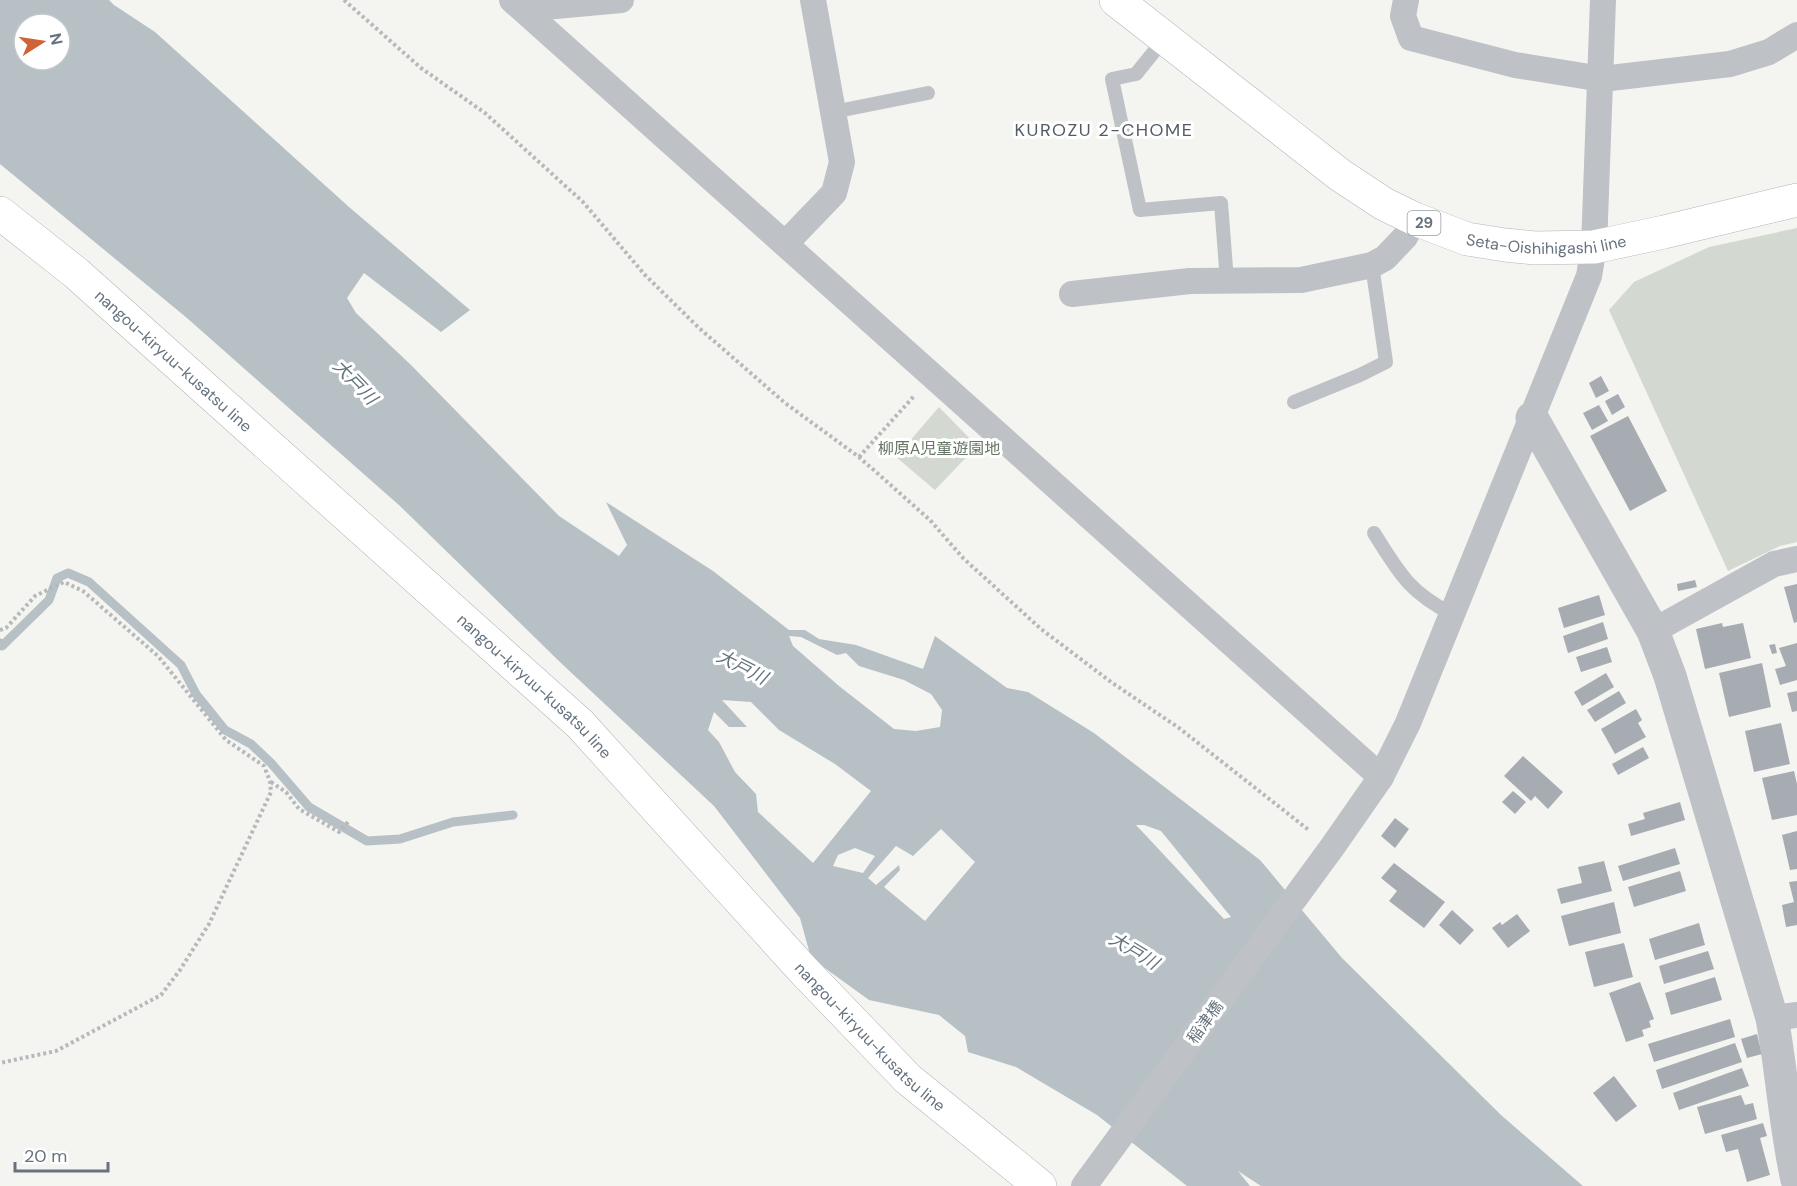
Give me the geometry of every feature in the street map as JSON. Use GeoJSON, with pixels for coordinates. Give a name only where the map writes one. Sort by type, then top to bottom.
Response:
{"type":"FeatureCollection","features":[{"type":"Feature","properties":{"kind":"main road","name":"Seta-Oishihigashi line"},"geometry":{"type":"LineString","coordinates":[[1123,2],[1165,38],[1340,176],[1384,204],[1415,219],[1467,238],[1505,246],[1594,247],[1797,200]]}},
{"type":"Feature","properties":{"kind":"main road","name":"nangou-kiryuu-kusatsu line"},"geometry":{"type":"LineString","coordinates":[[0,213],[76,273],[580,724],[805,972],[908,1079],[1040,1186]]}},
{"type":"Feature","properties":{"kind":"street"},"geometry":{"type":"LineString","coordinates":[[518,5],[621,0]]}},
{"type":"Feature","properties":{"kind":"street"},"geometry":{"type":"LineString","coordinates":[[785,244],[834,192],[842,162],[813,0]]}},
{"type":"Feature","properties":{"kind":"street"},"geometry":{"type":"LineString","coordinates":[[1406,0],[1403,16],[1412,38],[1515,65],[1602,79],[1730,64],[1769,52],[1797,35]]}},
{"type":"Feature","properties":{"kind":"street","name":"稲津橋"},"geometry":{"type":"LineString","coordinates":[[1084,1186],[1329,852],[1381,777],[1408,723],[1589,276],[1594,247],[1604,0]]}},
{"type":"Feature","properties":{"kind":"street"},"geometry":{"type":"LineString","coordinates":[[518,5],[1381,777]]}},
{"type":"Feature","properties":{"kind":"street"},"geometry":{"type":"LineString","coordinates":[[1072,294],[1190,281],[1301,280],[1372,265],[1384,258],[1405,237],[1415,219]]}},
{"type":"Feature","properties":{"kind":"street"},"geometry":{"type":"LineString","coordinates":[[1532,418],[1653,631],[1784,1016],[1779,1053],[1790,1150],[1797,1180]]}},
{"type":"Feature","properties":{"kind":"street"},"geometry":{"type":"LineString","coordinates":[[1653,631],[1774,564],[1797,559]]}},
{"type":"Feature","properties":{"kind":"lane"},"geometry":{"type":"LineString","coordinates":[[1165,38],[1136,74],[1112,79],[1140,210],[1221,202],[1227,281]]}},
{"type":"Feature","properties":{"kind":"lane"},"geometry":{"type":"LineString","coordinates":[[833,112],[928,93]]}},
{"type":"Feature","properties":{"kind":"lane"},"geometry":{"type":"LineString","coordinates":[[1294,402],[1386,362],[1372,265]]}},
{"type":"Feature","properties":{"kind":"lane"},"geometry":{"type":"LineString","coordinates":[[1374,533],[1400,575],[1428,602],[1452,614]]}},
{"type":"Feature","properties":{"kind":"path"},"geometry":{"type":"LineString","coordinates":[[344,0],[421,68],[485,113],[583,202],[645,275],[699,328],[785,403],[859,457],[930,520],[963,558],[1041,629],[1179,729],[1299,824],[1329,852]]}},
{"type":"Feature","properties":{"kind":"path"},"geometry":{"type":"LineString","coordinates":[[859,457],[932,376]]}},
{"type":"Feature","properties":{"kind":"path"},"geometry":{"type":"LineString","coordinates":[[0,630],[6,628],[35,596],[64,582],[83,591],[158,656],[226,740],[264,766],[270,781],[271,792],[209,924],[161,995],[56,1051],[0,1063]]}},
{"type":"Feature","properties":{"kind":"path"},"geometry":{"type":"LineString","coordinates":[[270,781],[286,792],[299,809],[339,832],[348,822]]}},
{"type":"Feature","properties":{"kind":"green space"},"geometry":{"type":"Polygon","coordinates":[[[1797,228],[1797,542],[1780,546],[1728,571],[1609,310],[1634,282],[1709,247],[1797,228]]]}},
{"type":"Feature","properties":{"kind":"green space","name":"柳原A児童遊園地"},"geometry":{"type":"Polygon","coordinates":[[[939,407],[977,446],[935,490],[896,457],[939,407]]]}},
{"type":"Feature","properties":{"kind":"water","name":"大戸川"},"geometry":{"type":"Polygon","coordinates":[[[0,0],[109,0],[155,32],[349,207],[470,310],[441,332],[364,273],[347,298],[356,313],[411,365],[559,516],[619,556],[627,545],[606,502],[713,571],[789,630],[805,630],[819,639],[856,645],[923,669],[935,636],[1007,688],[1028,692],[1094,733],[1260,860],[1342,958],[1501,1115],[1583,1186],[1261,1186],[1238,1171],[1250,1186],[1187,1186],[1097,1115],[1016,1067],[968,1052],[965,1036],[939,1015],[869,1000],[811,958],[800,918],[714,806],[562,664],[400,506],[187,318],[0,164],[0,0]],[[789,636],[793,646],[894,729],[916,731],[940,727],[942,710],[931,694],[904,680],[859,666],[846,653],[837,655],[801,637],[789,636]],[[722,700],[747,727],[729,727],[714,712],[708,730],[719,742],[735,772],[756,794],[758,812],[813,863],[871,791],[835,764],[779,730],[751,702],[722,700]],[[1136,825],[1224,919],[1231,917],[1161,831],[1144,825],[1136,825]],[[941,829],[913,856],[896,846],[868,878],[876,885],[899,865],[900,870],[884,887],[925,921],[975,862],[941,829]],[[855,848],[838,855],[833,866],[863,873],[875,856],[855,848]]]}},
{"type":"Feature","properties":{"kind":"building"},"geometry":{"type":"Polygon","coordinates":[[[1601,376],[1609,391],[1596,398],[1589,383],[1601,376]]]}},
{"type":"Feature","properties":{"kind":"building"},"geometry":{"type":"Polygon","coordinates":[[[1618,394],[1625,407],[1612,415],[1605,401],[1618,394]]]}},
{"type":"Feature","properties":{"kind":"building"},"geometry":{"type":"Polygon","coordinates":[[[1599,405],[1608,421],[1592,430],[1583,413],[1599,405]]]}},
{"type":"Feature","properties":{"kind":"building"},"geometry":{"type":"Polygon","coordinates":[[[1628,416],[1667,491],[1630,511],[1590,436],[1628,416]]]}},
{"type":"Feature","properties":{"kind":"building"},"geometry":{"type":"Polygon","coordinates":[[[1695,580],[1697,587],[1678,591],[1677,584],[1695,580]]]}},
{"type":"Feature","properties":{"kind":"building"},"geometry":{"type":"Polygon","coordinates":[[[1797,584],[1797,622],[1794,623],[1784,587],[1797,584]]]}},
{"type":"Feature","properties":{"kind":"building"},"geometry":{"type":"Polygon","coordinates":[[[1599,595],[1605,615],[1564,628],[1558,608],[1599,595]]]}},
{"type":"Feature","properties":{"kind":"building"},"geometry":{"type":"Polygon","coordinates":[[[1603,622],[1608,639],[1568,653],[1563,636],[1603,622]]]}},
{"type":"Feature","properties":{"kind":"building"},"geometry":{"type":"Polygon","coordinates":[[[1722,623],[1723,627],[1743,623],[1751,658],[1705,669],[1696,629],[1722,623]]]}},
{"type":"Feature","properties":{"kind":"building"},"geometry":{"type":"Polygon","coordinates":[[[1797,643],[1797,680],[1780,685],[1775,669],[1786,666],[1779,648],[1797,643]]]}},
{"type":"Feature","properties":{"kind":"building"},"geometry":{"type":"Polygon","coordinates":[[[1775,644],[1777,653],[1772,654],[1769,645],[1775,644]]]}},
{"type":"Feature","properties":{"kind":"building"},"geometry":{"type":"Polygon","coordinates":[[[1607,647],[1612,662],[1581,672],[1576,657],[1607,647]]]}},
{"type":"Feature","properties":{"kind":"building"},"geometry":{"type":"Polygon","coordinates":[[[1762,663],[1771,707],[1729,717],[1719,673],[1762,663]]]}},
{"type":"Feature","properties":{"kind":"building"},"geometry":{"type":"Polygon","coordinates":[[[1606,673],[1614,687],[1582,706],[1574,692],[1606,673]]]}},
{"type":"Feature","properties":{"kind":"building"},"geometry":{"type":"Polygon","coordinates":[[[1619,691],[1626,703],[1595,722],[1587,710],[1619,691]]]}},
{"type":"Feature","properties":{"kind":"building"},"geometry":{"type":"Polygon","coordinates":[[[1797,691],[1797,711],[1792,712],[1787,693],[1797,691]]]}},
{"type":"Feature","properties":{"kind":"building"},"geometry":{"type":"Polygon","coordinates":[[[1636,709],[1642,720],[1638,723],[1646,737],[1615,754],[1601,729],[1636,709]]]}},
{"type":"Feature","properties":{"kind":"building"},"geometry":{"type":"Polygon","coordinates":[[[1781,723],[1790,764],[1754,772],[1745,731],[1781,723]]]}},
{"type":"Feature","properties":{"kind":"building"},"geometry":{"type":"Polygon","coordinates":[[[1643,747],[1649,758],[1618,775],[1612,764],[1643,747]]]}},
{"type":"Feature","properties":{"kind":"building"},"geometry":{"type":"Polygon","coordinates":[[[1523,756],[1563,792],[1548,809],[1535,796],[1531,801],[1504,776],[1523,756]]]}},
{"type":"Feature","properties":{"kind":"building"},"geometry":{"type":"Polygon","coordinates":[[[1794,771],[1797,784],[1797,815],[1772,820],[1762,778],[1794,771]]]}},
{"type":"Feature","properties":{"kind":"building"},"geometry":{"type":"Polygon","coordinates":[[[1513,791],[1526,802],[1515,814],[1502,802],[1513,791]]]}},
{"type":"Feature","properties":{"kind":"building"},"geometry":{"type":"Polygon","coordinates":[[[1680,802],[1685,820],[1631,836],[1628,824],[1645,819],[1643,813],[1680,802]]]}},
{"type":"Feature","properties":{"kind":"building"},"geometry":{"type":"Polygon","coordinates":[[[1395,818],[1409,829],[1395,848],[1381,836],[1395,818]]]}},
{"type":"Feature","properties":{"kind":"building"},"geometry":{"type":"Polygon","coordinates":[[[1797,831],[1797,869],[1790,870],[1782,835],[1797,831]]]}},
{"type":"Feature","properties":{"kind":"building"},"geometry":{"type":"Polygon","coordinates":[[[1675,848],[1680,864],[1623,881],[1618,866],[1675,848]]]}},
{"type":"Feature","properties":{"kind":"building"},"geometry":{"type":"Polygon","coordinates":[[[1604,861],[1612,891],[1561,904],[1557,889],[1582,883],[1578,867],[1604,861]]]}},
{"type":"Feature","properties":{"kind":"building"},"geometry":{"type":"Polygon","coordinates":[[[1394,863],[1445,902],[1424,928],[1389,901],[1397,891],[1381,878],[1394,863]]]}},
{"type":"Feature","properties":{"kind":"building"},"geometry":{"type":"Polygon","coordinates":[[[1680,871],[1686,891],[1634,907],[1628,887],[1680,871]]]}},
{"type":"Feature","properties":{"kind":"building"},"geometry":{"type":"Polygon","coordinates":[[[1797,881],[1797,925],[1786,927],[1782,905],[1794,902],[1789,882],[1797,881]]]}},
{"type":"Feature","properties":{"kind":"building"},"geometry":{"type":"Polygon","coordinates":[[[1614,902],[1621,933],[1569,946],[1561,916],[1614,902]]]}},
{"type":"Feature","properties":{"kind":"building"},"geometry":{"type":"Polygon","coordinates":[[[1452,910],[1474,930],[1460,945],[1439,925],[1452,910]]]}},
{"type":"Feature","properties":{"kind":"building"},"geometry":{"type":"Polygon","coordinates":[[[1517,914],[1530,931],[1508,948],[1492,928],[1500,922],[1502,925],[1517,914]]]}},
{"type":"Feature","properties":{"kind":"building"},"geometry":{"type":"Polygon","coordinates":[[[1699,923],[1705,945],[1655,960],[1649,939],[1699,923]]]}},
{"type":"Feature","properties":{"kind":"building"},"geometry":{"type":"Polygon","coordinates":[[[1624,943],[1633,977],[1594,987],[1585,952],[1624,943]]]}},
{"type":"Feature","properties":{"kind":"building"},"geometry":{"type":"Polygon","coordinates":[[[1708,951],[1714,969],[1664,984],[1659,966],[1708,951]]]}},
{"type":"Feature","properties":{"kind":"building"},"geometry":{"type":"Polygon","coordinates":[[[1715,977],[1722,1000],[1671,1015],[1665,993],[1715,977]]]}},
{"type":"Feature","properties":{"kind":"building"},"geometry":{"type":"Polygon","coordinates":[[[1640,982],[1654,1019],[1649,1021],[1651,1027],[1642,1030],[1644,1036],[1626,1042],[1609,993],[1640,982]]]}},
{"type":"Feature","properties":{"kind":"building"},"geometry":{"type":"Polygon","coordinates":[[[1730,1019],[1735,1037],[1654,1062],[1648,1044],[1730,1019]]]}},
{"type":"Feature","properties":{"kind":"building"},"geometry":{"type":"Polygon","coordinates":[[[1757,1034],[1762,1054],[1747,1058],[1741,1039],[1757,1034]]]}},
{"type":"Feature","properties":{"kind":"building"},"geometry":{"type":"Polygon","coordinates":[[[1735,1043],[1742,1062],[1662,1089],[1656,1070],[1735,1043]]]}},
{"type":"Feature","properties":{"kind":"building"},"geometry":{"type":"Polygon","coordinates":[[[1742,1068],[1749,1086],[1679,1110],[1673,1093],[1742,1068]]]}},
{"type":"Feature","properties":{"kind":"building"},"geometry":{"type":"Polygon","coordinates":[[[1614,1076],[1637,1106],[1616,1122],[1593,1093],[1614,1076]]]}},
{"type":"Feature","properties":{"kind":"building"},"geometry":{"type":"Polygon","coordinates":[[[1741,1095],[1745,1105],[1753,1103],[1757,1119],[1705,1134],[1697,1107],[1741,1095]]]}},
{"type":"Feature","properties":{"kind":"building"},"geometry":{"type":"Polygon","coordinates":[[[1763,1123],[1767,1136],[1760,1138],[1770,1175],[1747,1182],[1738,1149],[1726,1152],[1721,1135],[1763,1123]]]}},
{"type":"Feature","properties":{"kind":"waterway"},"geometry":{"type":"LineString","coordinates":[[0,643],[2,646],[49,600],[57,578],[68,573],[89,582],[181,665],[196,694],[225,730],[251,744],[271,763],[309,807],[367,841],[400,839],[453,822],[513,815]]}},
{"type":"Feature","properties":{"kind":"district","name":"KUROZU 2-CHOME"},"geometry":{"type":"Point","coordinates":[1104,130]}}]}
